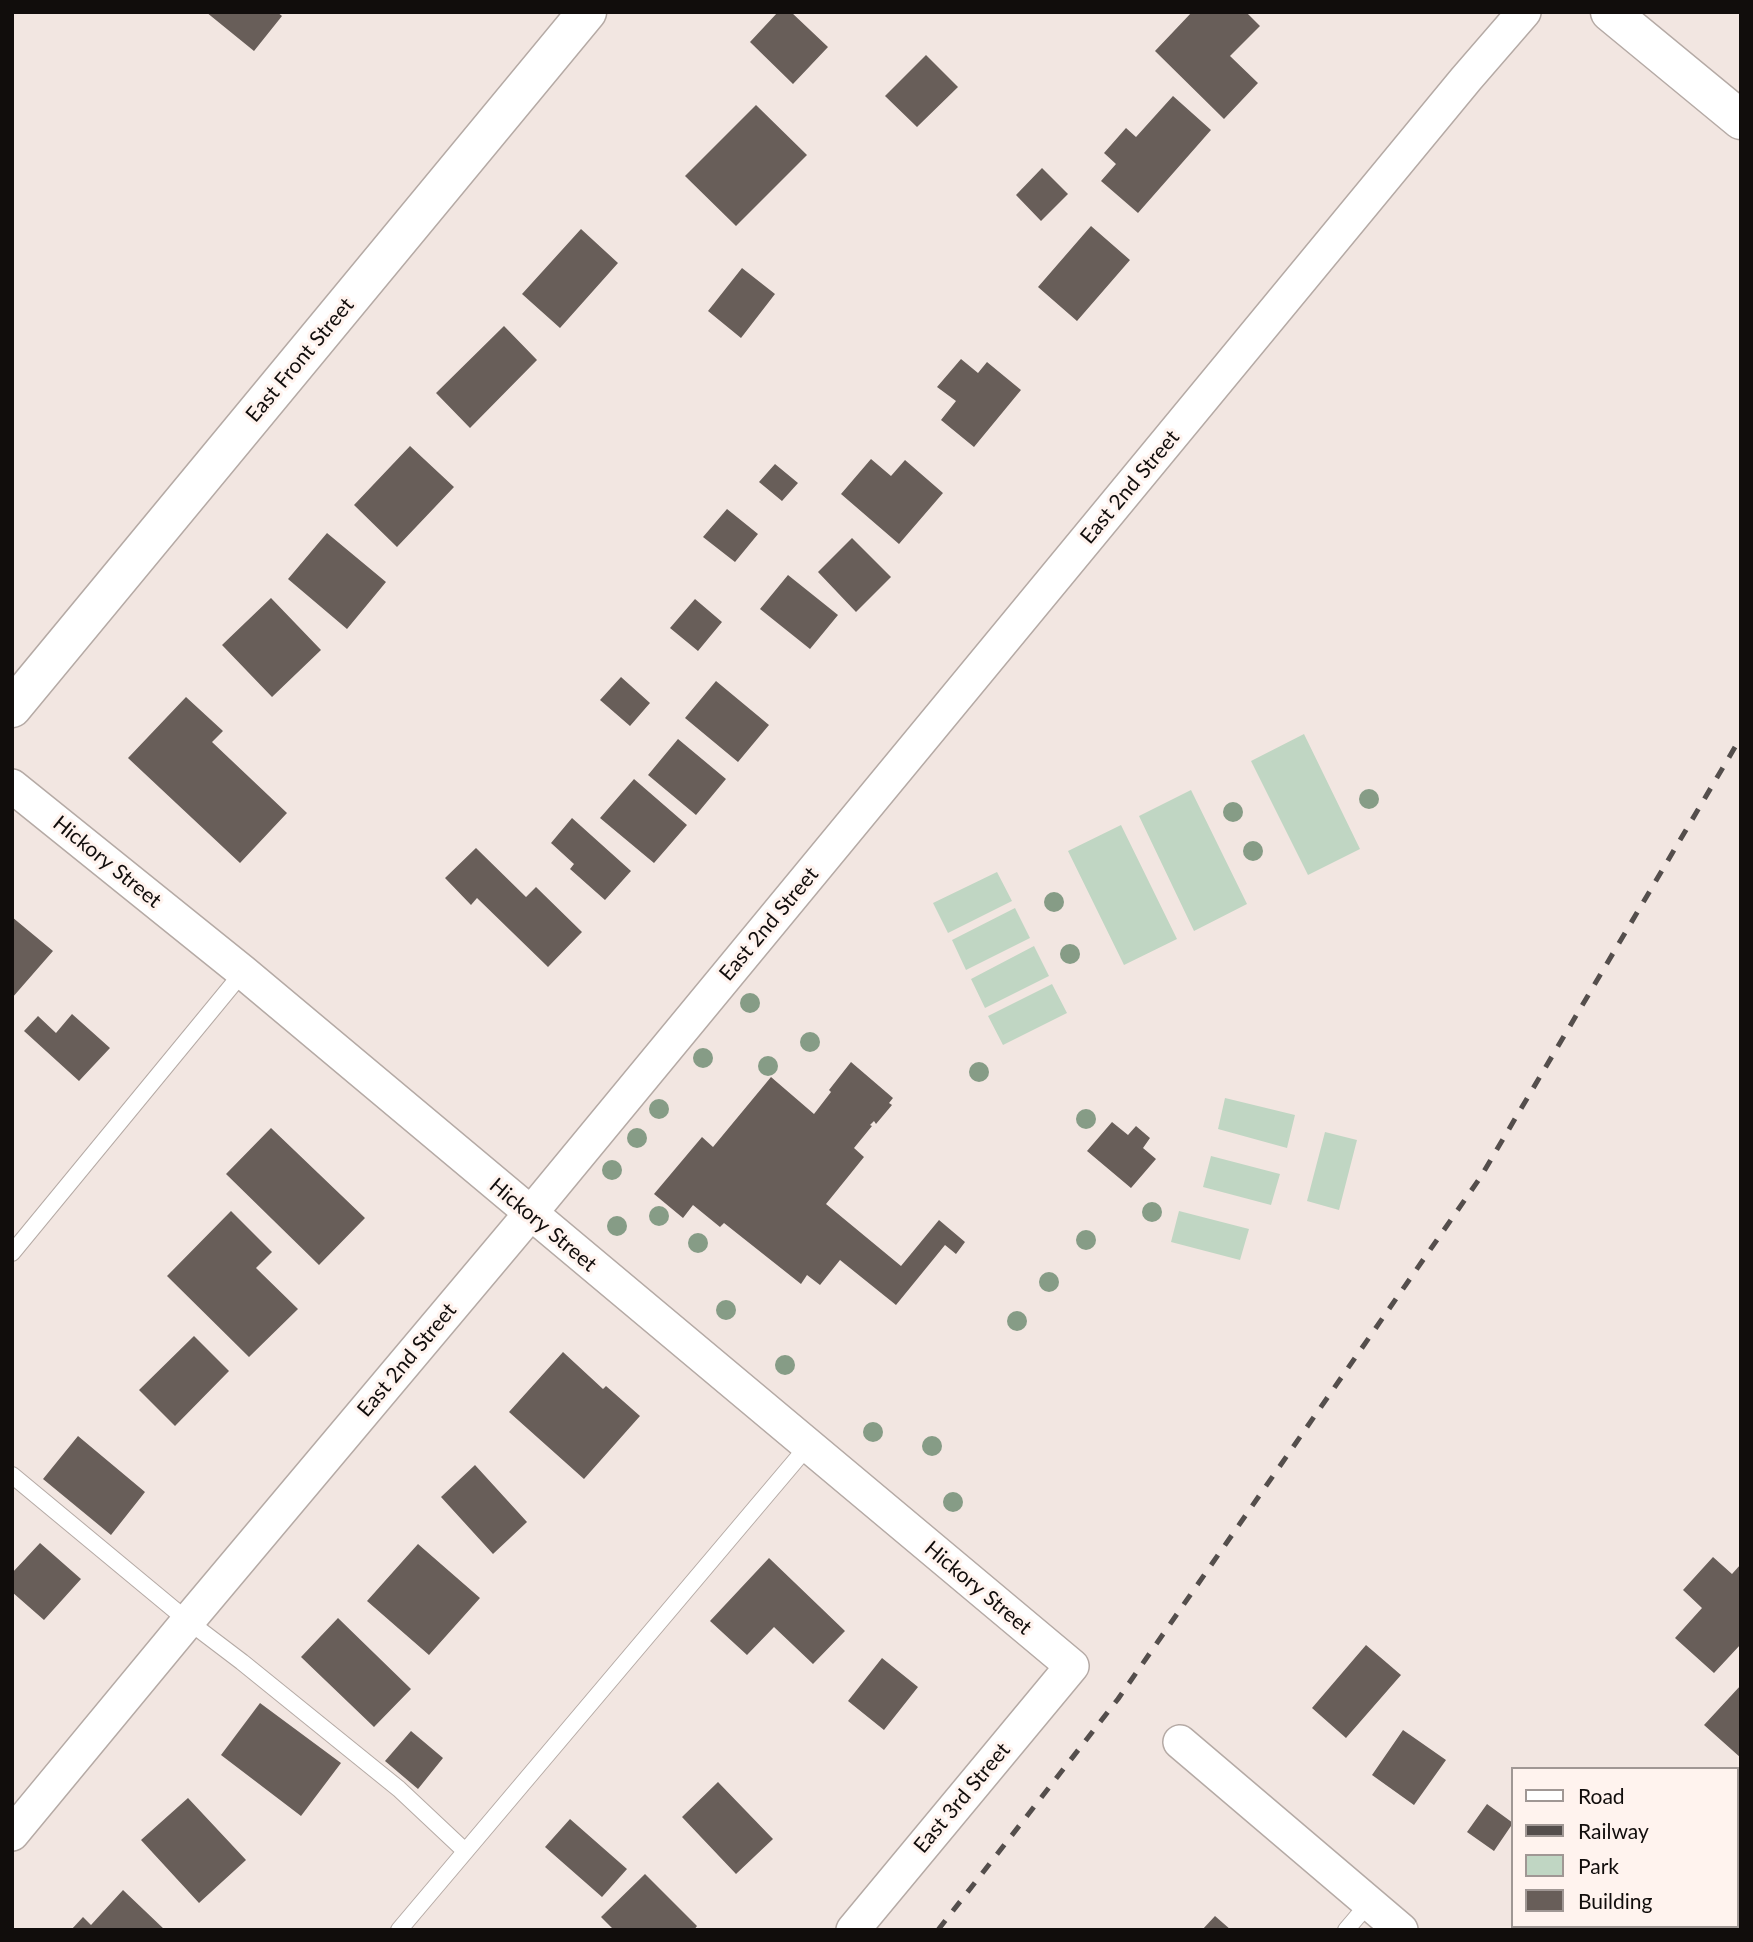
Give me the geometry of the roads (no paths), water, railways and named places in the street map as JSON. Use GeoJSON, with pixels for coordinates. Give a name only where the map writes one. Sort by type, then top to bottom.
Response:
{"type":"FeatureCollection","features":[{"type":"Feature","properties":{"kind":"main road","name":"East Front Street"},"geometry":{"type":"LineString","coordinates":[[12,708],[587,12]]}},
{"type":"Feature","properties":{"kind":"main road"},"geometry":{"type":"LineString","coordinates":[[1610,12],[1741,120]]}},
{"type":"Feature","properties":{"kind":"street","name":"East 2nd Street"},"geometry":{"type":"LineString","coordinates":[[12,1834],[187,1621],[530,1214],[1524,12]]}},
{"type":"Feature","properties":{"kind":"street","name":"Hickory Street"},"geometry":{"type":"LineString","coordinates":[[12,786],[243,972],[807,1447],[1072,1666]]}},
{"type":"Feature","properties":{"kind":"street","name":"East 3rd Street"},"geometry":{"type":"LineString","coordinates":[[853,1930],[1072,1666]]}},
{"type":"Feature","properties":{"kind":"street"},"geometry":{"type":"LineString","coordinates":[[1180,1742],[1401,1930]]}},
{"type":"Feature","properties":{"kind":"lane"},"geometry":{"type":"LineString","coordinates":[[12,1252],[243,972]]}},
{"type":"Feature","properties":{"kind":"lane"},"geometry":{"type":"LineString","coordinates":[[399,1930],[807,1447]]}},
{"type":"Feature","properties":{"kind":"lane"},"geometry":{"type":"LineString","coordinates":[[12,1475],[187,1621],[399,1788],[465,1851]]}},
{"type":"Feature","properties":{"kind":"lane"},"geometry":{"type":"LineString","coordinates":[[1346,1930],[1369,1903]]}},
{"type":"Feature","properties":{"kind":"railway"},"geometry":{"type":"LineString","coordinates":[[938,1930],[1118,1699],[1480,1178],[1741,737]]}}]}
